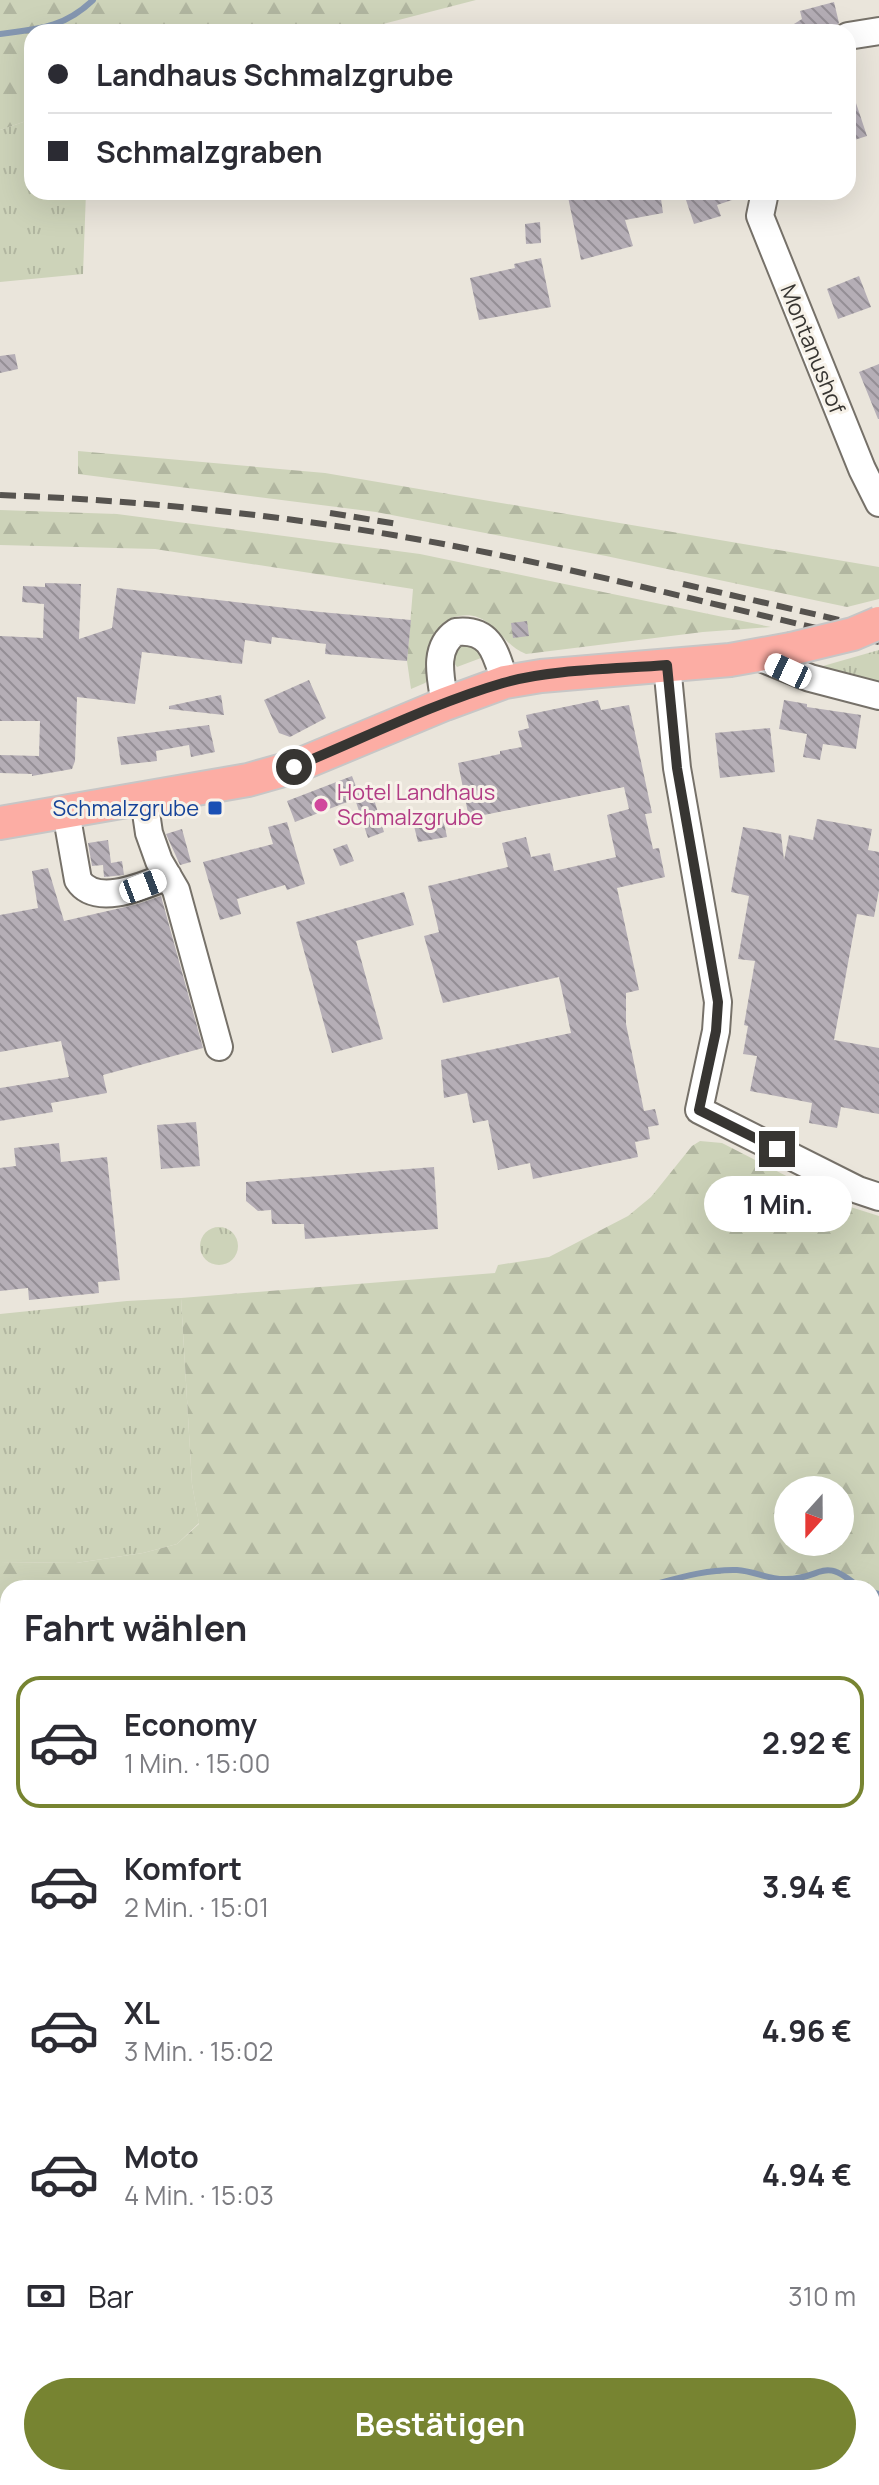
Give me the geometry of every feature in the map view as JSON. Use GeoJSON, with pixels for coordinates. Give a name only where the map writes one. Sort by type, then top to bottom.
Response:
{"type":"FeatureCollection","features":[{"type":"Feature","properties":{"kind":"main road"},"geometry":{"type":"LineString","coordinates":[[0,823],[248,780],[294,767],[505,682],[756,656],[853,634],[879,623]]}},
{"type":"Feature","properties":{"kind":"street"},"geometry":{"type":"LineString","coordinates":[[856,35],[879,31]]}},
{"type":"Feature","properties":{"kind":"street","name":"Montanushof"},"geometry":{"type":"LineString","coordinates":[[763,200],[760,216],[856,454],[879,503]]}},
{"type":"Feature","properties":{"kind":"street"},"geometry":{"type":"LineString","coordinates":[[445,704],[440,659],[444,642],[456,632],[475,633],[485,638],[494,649],[505,682]]}},
{"type":"Feature","properties":{"kind":"street"},"geometry":{"type":"LineString","coordinates":[[756,656],[788,671],[879,696]]}},
{"type":"Feature","properties":{"kind":"street"},"geometry":{"type":"LineString","coordinates":[[667,665],[677,768],[718,1002],[716,1031],[699,1110],[858,1190],[879,1197]]}},
{"type":"Feature","properties":{"kind":"street"},"geometry":{"type":"LineString","coordinates":[[144,799],[149,833],[159,861],[176,890],[219,1047]]}},
{"type":"Feature","properties":{"kind":"street"},"geometry":{"type":"LineString","coordinates":[[66,812],[78,880],[84,888],[97,893],[113,892],[143,886],[168,876]]}},
{"type":"Feature","properties":{"kind":"green space"},"geometry":{"type":"Polygon","coordinates":[[[0,0],[476,0],[383,24],[24,24],[24,122],[0,130],[0,0]]]}},
{"type":"Feature","properties":{"kind":"green space"},"geometry":{"type":"Polygon","coordinates":[[[24,122],[24,200],[86,200],[83,274],[0,282],[0,130],[24,122]]]}},
{"type":"Feature","properties":{"kind":"green space"},"geometry":{"type":"Polygon","coordinates":[[[78,451],[325,473],[879,567],[879,599],[847,607],[376,512],[78,474],[78,451]]]}},
{"type":"Feature","properties":{"kind":"green space"},"geometry":{"type":"Polygon","coordinates":[[[0,510],[117,514],[420,554],[771,627],[703,632],[526,654],[481,619],[471,615],[459,616],[449,619],[437,631],[432,649],[431,677],[411,689],[407,661],[413,589],[155,549],[0,545],[0,510]]]}},
{"type":"Feature","properties":{"kind":"green space"},"geometry":{"type":"Polygon","coordinates":[[[467,640],[481,653],[481,658],[457,667],[452,660],[452,650],[467,640]]]}},
{"type":"Feature","properties":{"kind":"green space"},"geometry":{"type":"Polygon","coordinates":[[[879,650],[879,690],[809,670],[879,650]]]}},
{"type":"Feature","properties":{"kind":"green space"},"geometry":{"type":"Polygon","coordinates":[[[700,1141],[722,1143],[841,1204],[879,1216],[879,1580],[0,1580],[0,1562],[76,1563],[143,1553],[177,1544],[199,1524],[192,1484],[181,1298],[495,1273],[498,1265],[549,1257],[628,1216],[651,1197],[692,1146],[700,1141]]]}},
{"type":"Feature","properties":{"kind":"green space"},"geometry":{"type":"Polygon","coordinates":[[[219,1227],[232,1233],[238,1246],[232,1259],[219,1265],[206,1259],[200,1246],[206,1233],[219,1227]]]}},
{"type":"Feature","properties":{"kind":"green space"},"geometry":{"type":"Polygon","coordinates":[[[181,1298],[192,1484],[199,1523],[177,1544],[143,1553],[76,1563],[0,1562],[0,1314],[181,1298]]]}},
{"type":"Feature","properties":{"kind":"building"},"geometry":{"type":"Polygon","coordinates":[[[834,2],[839,23],[794,24],[802,19],[800,11],[834,2]]]}},
{"type":"Feature","properties":{"kind":"building"},"geometry":{"type":"Polygon","coordinates":[[[856,103],[867,136],[856,139],[856,103]]]}},
{"type":"Feature","properties":{"kind":"building"},"geometry":{"type":"Polygon","coordinates":[[[569,200],[661,200],[663,213],[625,220],[633,246],[581,260],[569,200]]]}},
{"type":"Feature","properties":{"kind":"building"},"geometry":{"type":"Polygon","coordinates":[[[686,200],[732,200],[717,205],[721,216],[694,224],[686,200]]]}},
{"type":"Feature","properties":{"kind":"building"},"geometry":{"type":"Polygon","coordinates":[[[540,222],[541,243],[526,244],[525,224],[540,222]]]}},
{"type":"Feature","properties":{"kind":"building"},"geometry":{"type":"Polygon","coordinates":[[[541,258],[551,307],[479,320],[470,278],[515,268],[514,264],[541,258]]]}},
{"type":"Feature","properties":{"kind":"building"},"geometry":{"type":"Polygon","coordinates":[[[859,276],[871,307],[838,319],[827,289],[859,276]]]}},
{"type":"Feature","properties":{"kind":"building"},"geometry":{"type":"Polygon","coordinates":[[[15,354],[18,369],[0,373],[0,356],[15,354]]]}},
{"type":"Feature","properties":{"kind":"building"},"geometry":{"type":"Polygon","coordinates":[[[879,364],[879,419],[878,419],[859,372],[879,364]]]}},
{"type":"Feature","properties":{"kind":"building"},"geometry":{"type":"Polygon","coordinates":[[[45,583],[81,584],[79,639],[112,628],[117,588],[411,620],[407,661],[325,654],[326,644],[272,637],[271,644],[245,640],[242,664],[142,652],[135,704],[77,697],[75,761],[72,769],[32,776],[0,773],[0,755],[39,756],[40,721],[0,721],[0,636],[43,638],[44,604],[22,602],[23,586],[45,587],[45,583]]]}},
{"type":"Feature","properties":{"kind":"building"},"geometry":{"type":"Polygon","coordinates":[[[527,621],[529,636],[513,638],[511,623],[527,621]]]}},
{"type":"Feature","properties":{"kind":"building"},"geometry":{"type":"Polygon","coordinates":[[[309,680],[326,718],[290,737],[279,733],[264,700],[309,680]]]}},
{"type":"Feature","properties":{"kind":"building"},"geometry":{"type":"Polygon","coordinates":[[[221,695],[224,715],[169,709],[169,706],[221,695]]]}},
{"type":"Feature","properties":{"kind":"building"},"geometry":{"type":"Polygon","coordinates":[[[598,700],[601,710],[629,705],[652,813],[645,814],[653,849],[659,848],[665,877],[617,888],[639,990],[626,993],[626,1024],[644,1111],[655,1109],[659,1125],[648,1127],[650,1139],[635,1142],[638,1157],[533,1179],[530,1163],[498,1170],[488,1120],[473,1123],[467,1093],[444,1098],[441,1060],[571,1033],[559,977],[443,1003],[424,936],[439,932],[428,886],[508,867],[502,843],[526,837],[531,857],[550,853],[554,871],[616,857],[607,815],[629,809],[624,787],[469,818],[458,763],[522,747],[518,731],[529,728],[526,715],[598,700]]]}},
{"type":"Feature","properties":{"kind":"building"},"geometry":{"type":"Polygon","coordinates":[[[784,700],[807,704],[807,707],[861,715],[856,749],[823,744],[820,760],[803,757],[807,734],[779,729],[784,700]]]}},
{"type":"Feature","properties":{"kind":"building"},"geometry":{"type":"Polygon","coordinates":[[[209,725],[215,752],[191,757],[189,745],[156,751],[157,761],[121,765],[117,737],[209,725]]]}},
{"type":"Feature","properties":{"kind":"building"},"geometry":{"type":"Polygon","coordinates":[[[770,728],[775,772],[720,778],[715,733],[770,728]]]}},
{"type":"Feature","properties":{"kind":"building"},"geometry":{"type":"Polygon","coordinates":[[[352,776],[360,797],[372,793],[384,832],[368,838],[355,799],[295,822],[287,801],[352,776]]]}},
{"type":"Feature","properties":{"kind":"building"},"geometry":{"type":"Polygon","coordinates":[[[442,813],[447,837],[418,842],[412,818],[442,813]]]}},
{"type":"Feature","properties":{"kind":"building"},"geometry":{"type":"Polygon","coordinates":[[[817,819],[872,829],[868,850],[879,852],[879,890],[874,917],[857,914],[834,1040],[879,1048],[879,1114],[841,1107],[837,1128],[809,1123],[812,1103],[750,1091],[757,1056],[743,1054],[748,1026],[744,1025],[755,961],[738,959],[749,896],[731,892],[743,827],[781,834],[784,860],[789,835],[813,840],[817,819]]]}},
{"type":"Feature","properties":{"kind":"building"},"geometry":{"type":"Polygon","coordinates":[[[287,822],[305,884],[287,890],[285,885],[237,899],[241,914],[220,920],[203,862],[273,844],[268,827],[287,822]]]}},
{"type":"Feature","properties":{"kind":"building"},"geometry":{"type":"Polygon","coordinates":[[[182,829],[191,862],[180,865],[166,834],[182,829]]]}},
{"type":"Feature","properties":{"kind":"building"},"geometry":{"type":"Polygon","coordinates":[[[108,840],[111,863],[122,861],[124,875],[104,877],[103,865],[92,866],[88,843],[108,840]]]}},
{"type":"Feature","properties":{"kind":"building"},"geometry":{"type":"Polygon","coordinates":[[[347,844],[354,861],[340,866],[333,849],[347,844]]]}},
{"type":"Feature","properties":{"kind":"building"},"geometry":{"type":"Polygon","coordinates":[[[48,868],[64,921],[161,896],[203,1048],[103,1075],[107,1093],[51,1103],[53,1112],[0,1121],[0,1088],[69,1077],[61,1041],[0,1052],[0,915],[38,908],[32,871],[48,868]]]}},
{"type":"Feature","properties":{"kind":"building"},"geometry":{"type":"Polygon","coordinates":[[[404,892],[414,925],[356,941],[383,1039],[332,1053],[296,922],[404,892]]]}},
{"type":"Feature","properties":{"kind":"building"},"geometry":{"type":"Polygon","coordinates":[[[196,1122],[200,1166],[161,1169],[157,1125],[196,1122]]]}},
{"type":"Feature","properties":{"kind":"building"},"geometry":{"type":"Polygon","coordinates":[[[59,1143],[61,1162],[107,1157],[120,1280],[98,1282],[99,1293],[29,1300],[28,1288],[0,1291],[0,1168],[16,1166],[14,1148],[59,1143]]]}},
{"type":"Feature","properties":{"kind":"building"},"geometry":{"type":"Polygon","coordinates":[[[434,1167],[438,1229],[305,1239],[304,1224],[272,1224],[271,1210],[258,1211],[246,1201],[246,1182],[434,1167]]]}},
{"type":"Feature","properties":{"kind":"waterway"},"geometry":{"type":"LineString","coordinates":[[53,24],[72,16],[93,0]]}},
{"type":"Feature","properties":{"kind":"waterway"},"geometry":{"type":"LineString","coordinates":[[0,34],[24,30]]}},
{"type":"Feature","properties":{"kind":"waterway"},"geometry":{"type":"LineString","coordinates":[[672,1580],[725,1570],[786,1579],[829,1570],[850,1580]]}},
{"type":"Feature","properties":{"kind":"railway"},"geometry":{"type":"LineString","coordinates":[[0,495],[233,512],[407,537],[568,570],[879,642]]}},
{"type":"Feature","properties":{"kind":"railway"},"geometry":{"type":"LineString","coordinates":[[330,513],[398,524]]}},
{"type":"Feature","properties":{"kind":"railway"},"geometry":{"type":"LineString","coordinates":[[683,584],[879,629]]}},
{"type":"Feature","properties":{"kind":"place","name":"Hotel Landhaus Schmalzgrube"},"geometry":{"type":"Point","coordinates":[321,805]}},
{"type":"Feature","properties":{"kind":"place","name":"Schmalzgrube"},"geometry":{"type":"Point","coordinates":[215,808]}},
{"type":"Feature","properties":{"kind":"route"},"geometry":{"type":"LineString","coordinates":[[294,767],[505,682],[667,665],[677,768],[718,1002],[716,1031],[699,1110],[777,1149]]}}]}
